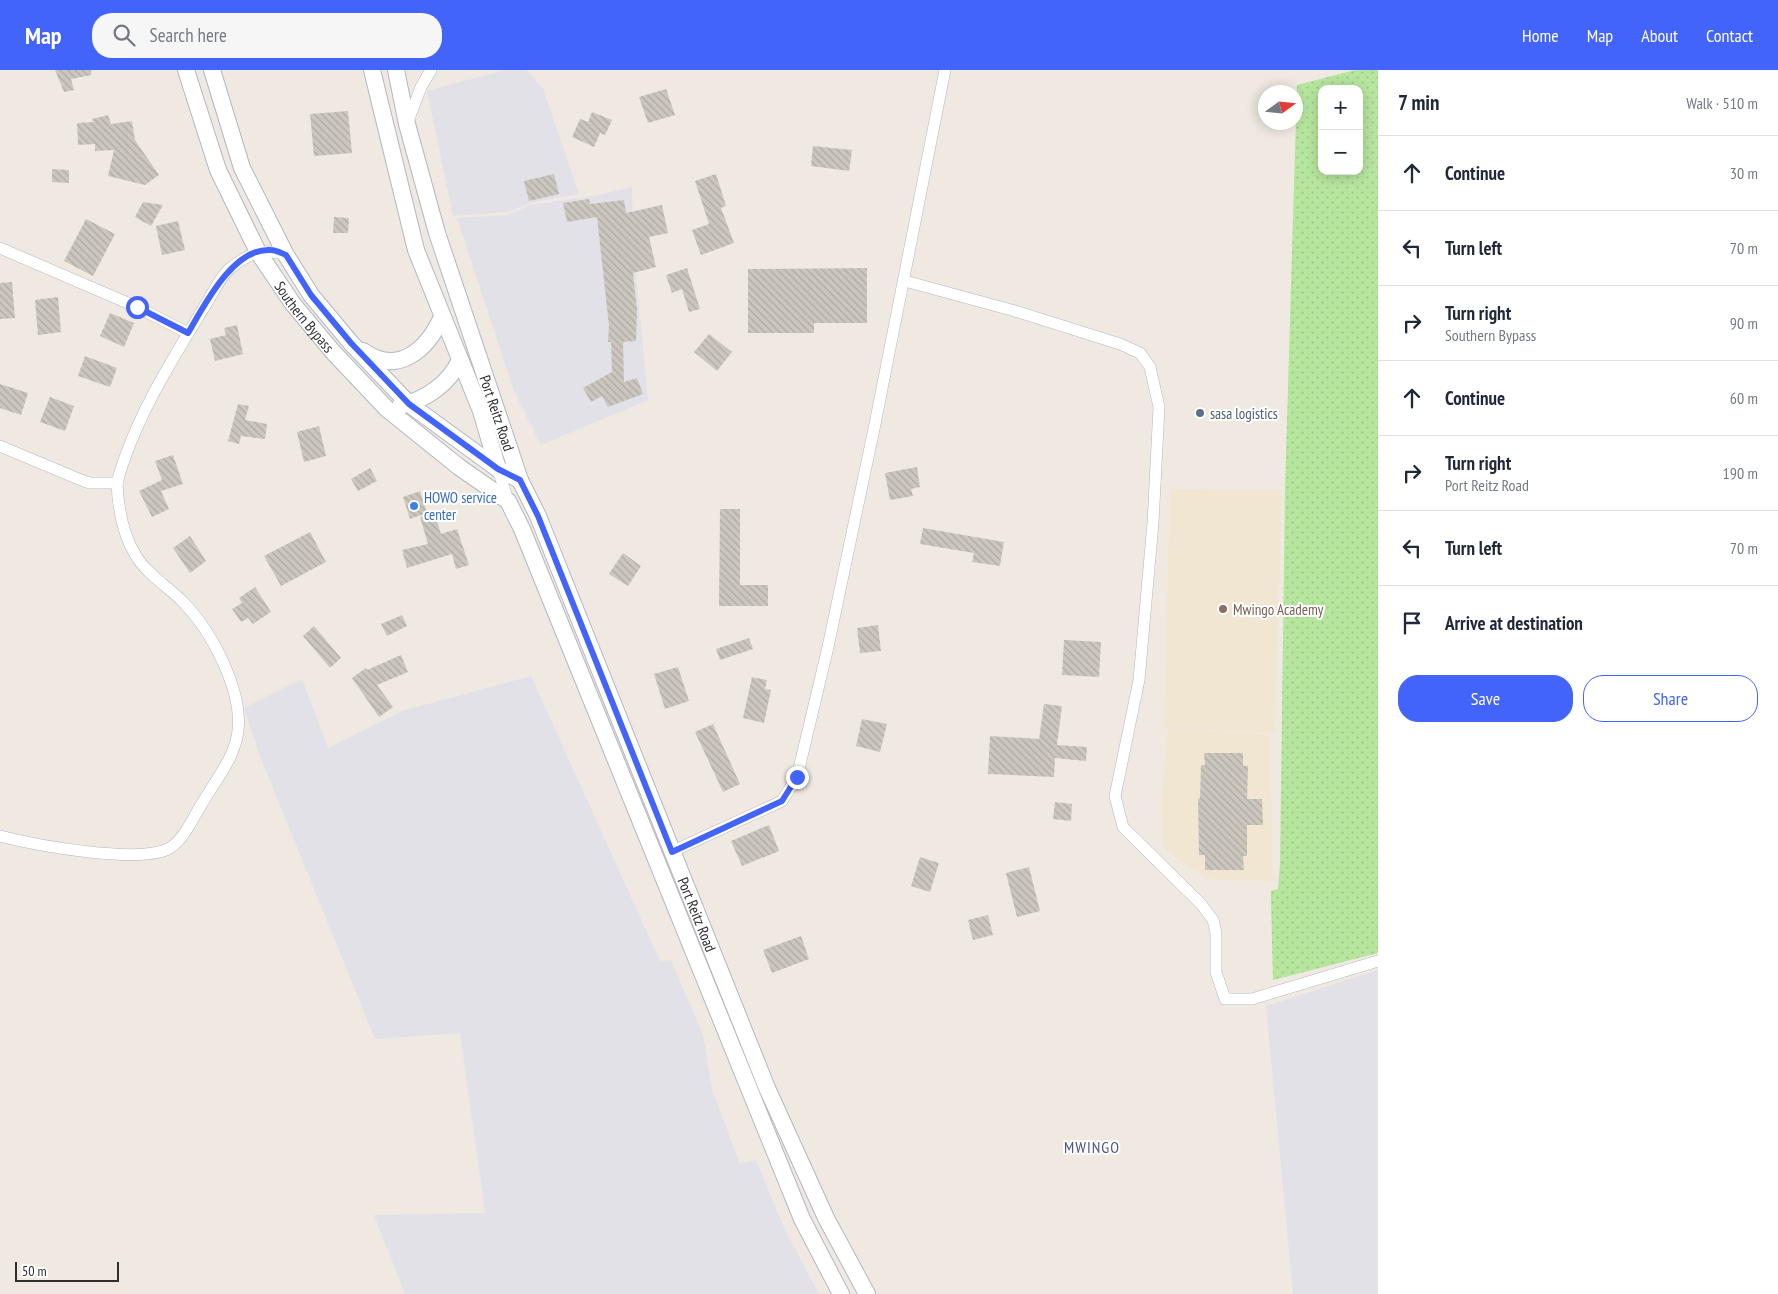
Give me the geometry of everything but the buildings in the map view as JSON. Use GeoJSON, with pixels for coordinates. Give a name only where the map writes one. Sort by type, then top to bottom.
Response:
{"type":"FeatureCollection","features":[{"type":"Feature","properties":{"kind":"main road","name":"Southern Bypass"},"geometry":{"type":"LineString","coordinates":[[186,70],[218,170],[258,252],[294,304],[332,352],[387,409],[459,467],[508,501]]}},
{"type":"Feature","properties":{"kind":"main road","name":"Southern Bypass"},"geometry":{"type":"LineString","coordinates":[[212,70],[242,168],[286,255],[311,295],[351,343],[409,404],[498,469],[520,480]]}},
{"type":"Feature","properties":{"kind":"main road","name":"Port Reitz Road"},"geometry":{"type":"LineString","coordinates":[[372,70],[416,250],[480,411],[498,469]]}},
{"type":"Feature","properties":{"kind":"main road","name":"Port Reitz Road"},"geometry":{"type":"LineString","coordinates":[[396,70],[407,124],[437,233],[520,480],[541,525],[767,1088],[826,1218],[867,1294]]}},
{"type":"Feature","properties":{"kind":"main road"},"geometry":{"type":"LineString","coordinates":[[351,343],[373,358],[400,360],[412,356],[434,335],[442,317]]}},
{"type":"Feature","properties":{"kind":"main road"},"geometry":{"type":"LineString","coordinates":[[387,409],[409,404],[433,392],[450,377],[460,360]]}},
{"type":"Feature","properties":{"kind":"main road"},"geometry":{"type":"LineString","coordinates":[[508,501],[522,529],[802,1219],[841,1294]]}},
{"type":"Feature","properties":{"kind":"street"},"geometry":{"type":"LineString","coordinates":[[407,124],[421,87],[431,70]]}},
{"type":"Feature","properties":{"kind":"street"},"geometry":{"type":"LineString","coordinates":[[672,852],[782,801],[797,777],[828,647],[904,281],[945,70]]}},
{"type":"Feature","properties":{"kind":"street"},"geometry":{"type":"LineString","coordinates":[[0,248],[137,307],[188,333]]}},
{"type":"Feature","properties":{"kind":"street"},"geometry":{"type":"LineString","coordinates":[[0,836],[63,849],[138,856],[156,854],[170,848],[180,837],[228,760],[237,736],[237,718],[230,683],[223,663],[214,642],[198,617],[147,570],[136,556],[128,541],[122,518],[117,483],[123,459],[139,423],[188,333],[231,267],[258,252],[270,250],[286,255]]}},
{"type":"Feature","properties":{"kind":"street"},"geometry":{"type":"LineString","coordinates":[[904,281],[1015,311],[1120,344],[1140,353],[1150,367],[1159,407],[1153,523],[1139,680],[1115,796],[1123,827],[1201,904],[1213,920],[1216,933],[1216,972],[1226,999],[1252,999],[1378,961]]}},
{"type":"Feature","properties":{"kind":"street"},"geometry":{"type":"LineString","coordinates":[[0,446],[90,483],[117,483]]}},
{"type":"Feature","properties":{"kind":"street","name":"Port Reitz Road"},"geometry":{"type":"LineString","coordinates":[[498,469],[508,501]]}},
{"type":"Feature","properties":{"kind":"shaded area"},"geometry":{"type":"Polygon","coordinates":[[[505,70],[526,70],[543,88],[579,194],[530,203],[507,212],[453,216],[427,91],[505,70]]]}},
{"type":"Feature","properties":{"kind":"shaded area"},"geometry":{"type":"Polygon","coordinates":[[[632,187],[633,241],[648,400],[541,445],[514,391],[457,218],[507,215],[531,205],[593,196],[632,187]]]}},
{"type":"Feature","properties":{"kind":"shaded area","name":"Mwingo Academy"},"geometry":{"type":"Polygon","coordinates":[[[1170,489],[1282,490],[1275,733],[1164,728],[1170,489]]]}},
{"type":"Feature","properties":{"kind":"shaded area"},"geometry":{"type":"Polygon","coordinates":[[[531,676],[660,961],[671,960],[703,1035],[712,1090],[740,1164],[756,1160],[784,1228],[819,1294],[405,1294],[374,1215],[485,1213],[460,1033],[375,1039],[260,756],[244,708],[302,679],[328,748],[402,711],[531,676]]]}},
{"type":"Feature","properties":{"kind":"shaded area"},"geometry":{"type":"Polygon","coordinates":[[[1168,729],[1270,734],[1273,881],[1206,879],[1163,848],[1161,804],[1168,729]]]}},
{"type":"Feature","properties":{"kind":"shaded area"},"geometry":{"type":"Polygon","coordinates":[[[1378,970],[1378,1294],[1293,1294],[1266,1006],[1378,970]]]}},
{"type":"Feature","properties":{"kind":"green space"},"geometry":{"type":"Polygon","coordinates":[[[1355,70],[1378,70],[1378,953],[1273,980],[1271,891],[1278,889],[1280,865],[1285,489],[1296,130],[1303,130],[1303,85],[1297,85],[1355,70]]]}},
{"type":"Feature","properties":{"kind":"place","name":"sasa logistics"},"geometry":{"type":"Point","coordinates":[1200,413]}},
{"type":"Feature","properties":{"kind":"place","name":"HOWO service center"},"geometry":{"type":"Point","coordinates":[414,506]}},
{"type":"Feature","properties":{"kind":"place","name":"Mwingo Academy"},"geometry":{"type":"Point","coordinates":[1223,609]}},
{"type":"Feature","properties":{"kind":"district","name":"MWINGO"},"geometry":{"type":"Point","coordinates":[1092,1147]}},
{"type":"Feature","properties":{"kind":"route"},"geometry":{"type":"LineString","coordinates":[[137,307],[188,333],[231,267],[242,259],[258,252],[270,250],[286,255],[311,295],[351,343],[409,404],[498,469],[520,480],[538,516],[672,852],[690,842],[782,801],[791,790],[797,777]]}}]}
